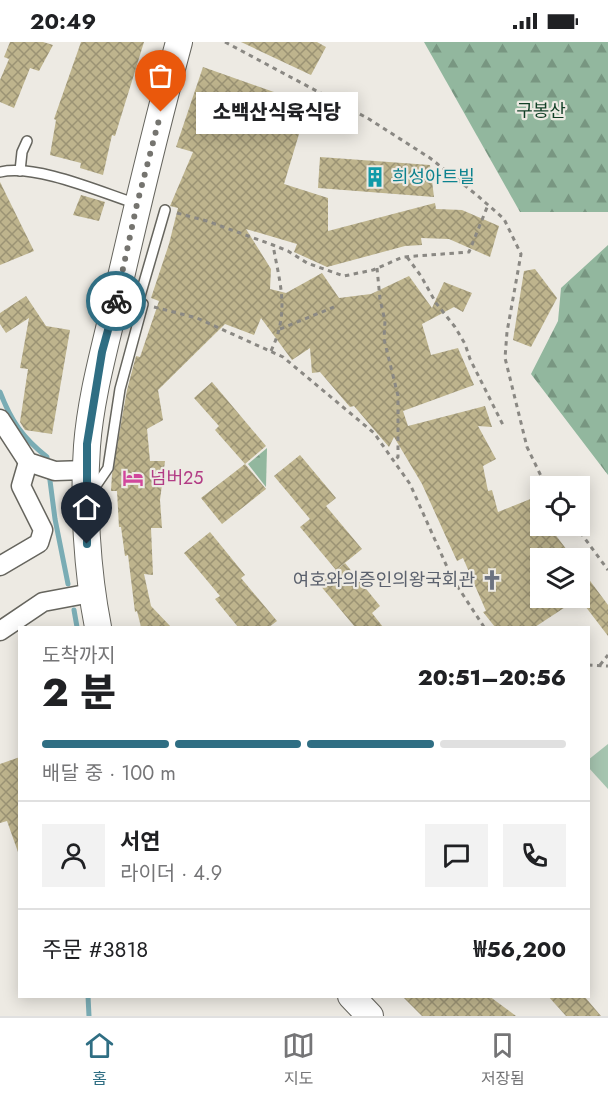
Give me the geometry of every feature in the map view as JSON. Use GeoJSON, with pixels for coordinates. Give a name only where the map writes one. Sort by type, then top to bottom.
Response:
{"type":"FeatureCollection","features":[{"type":"Feature","properties":{"kind":"street"},"geometry":{"type":"LineString","coordinates":[[98,626],[91,593],[87,444],[102,352],[178,42]]}},
{"type":"Feature","properties":{"kind":"street"},"geometry":{"type":"LineString","coordinates":[[0,419],[28,462],[55,471],[86,470]]}},
{"type":"Feature","properties":{"kind":"street"},"geometry":{"type":"LineString","coordinates":[[0,566],[39,543],[43,530],[21,486],[28,462]]}},
{"type":"Feature","properties":{"kind":"street"},"geometry":{"type":"LineString","coordinates":[[0,631],[43,602],[91,593]]}},
{"type":"Feature","properties":{"kind":"street"},"geometry":{"type":"LineString","coordinates":[[353,998],[370,1016]]}},
{"type":"Feature","properties":{"kind":"lane"},"geometry":{"type":"LineString","coordinates":[[20,171],[22,152],[27,141]]}},
{"type":"Feature","properties":{"kind":"lane"},"geometry":{"type":"LineString","coordinates":[[0,172],[36,171],[137,204]]}},
{"type":"Feature","properties":{"kind":"lane"},"geometry":{"type":"LineString","coordinates":[[87,500],[108,468],[120,388],[165,210]]}},
{"type":"Feature","properties":{"kind":"path"},"geometry":{"type":"LineString","coordinates":[[225,42],[369,119],[430,158],[504,219],[521,254],[507,332],[505,358],[527,447],[541,476]]}},
{"type":"Feature","properties":{"kind":"path"},"geometry":{"type":"LineString","coordinates":[[165,210],[207,221],[273,244],[307,263],[344,276],[377,268],[406,257],[469,252],[488,205]]}},
{"type":"Feature","properties":{"kind":"path"},"geometry":{"type":"LineString","coordinates":[[271,351],[280,329],[283,303],[273,244]]}},
{"type":"Feature","properties":{"kind":"path"},"geometry":{"type":"LineString","coordinates":[[406,257],[465,344],[470,359],[504,427]]}},
{"type":"Feature","properties":{"kind":"path"},"geometry":{"type":"LineString","coordinates":[[377,268],[385,321],[384,339],[398,396],[398,457],[393,461]]}},
{"type":"Feature","properties":{"kind":"path"},"geometry":{"type":"LineString","coordinates":[[141,304],[197,318],[284,357],[374,433],[410,484],[452,578],[483,626]]}},
{"type":"Feature","properties":{"kind":"path"},"geometry":{"type":"LineString","coordinates":[[280,329],[334,307]]}},
{"type":"Feature","properties":{"kind":"path"},"geometry":{"type":"LineString","coordinates":[[583,536],[608,570]]}},
{"type":"Feature","properties":{"kind":"path"},"geometry":{"type":"LineString","coordinates":[[600,665],[608,655]]}},
{"type":"Feature","properties":{"kind":"path"},"geometry":{"type":"LineString","coordinates":[[590,664],[608,666]]}},
{"type":"Feature","properties":{"kind":"green space","name":"구봉산"},"geometry":{"type":"Polygon","coordinates":[[[424,42],[608,42],[608,212],[520,212],[424,42]]]}},
{"type":"Feature","properties":{"kind":"green space"},"geometry":{"type":"Polygon","coordinates":[[[608,245],[608,475],[531,374],[558,321],[561,288],[608,245]]]}},
{"type":"Feature","properties":{"kind":"green space"},"geometry":{"type":"Polygon","coordinates":[[[267,448],[266,487],[248,464],[267,448]]]}},
{"type":"Feature","properties":{"kind":"green space"},"geometry":{"type":"Polygon","coordinates":[[[608,744],[608,789],[590,769],[590,758],[608,744]]]}},
{"type":"Feature","properties":{"kind":"building"},"geometry":{"type":"Polygon","coordinates":[[[10,42],[43,42],[53,45],[39,71],[30,68],[14,108],[0,102],[0,80],[9,59],[4,57],[10,42]]]}},
{"type":"Feature","properties":{"kind":"building"},"geometry":{"type":"Polygon","coordinates":[[[81,42],[144,42],[115,136],[112,135],[103,175],[80,168],[81,163],[50,155],[56,120],[54,119],[81,42]]]}},
{"type":"Feature","properties":{"kind":"building"},"geometry":{"type":"Polygon","coordinates":[[[241,42],[317,42],[326,47],[311,75],[241,42]]]}},
{"type":"Feature","properties":{"kind":"building"},"geometry":{"type":"Polygon","coordinates":[[[203,67],[308,104],[284,184],[328,198],[328,231],[435,203],[436,209],[462,210],[499,226],[490,257],[449,239],[421,238],[422,245],[405,246],[327,267],[294,252],[297,244],[246,229],[271,269],[270,289],[286,293],[322,273],[339,298],[371,294],[409,276],[432,308],[444,282],[472,293],[463,312],[454,307],[422,324],[431,355],[458,348],[474,385],[403,411],[408,426],[485,406],[492,427],[478,426],[496,459],[483,466],[488,491],[492,490],[498,512],[530,499],[530,536],[556,536],[565,548],[530,548],[530,608],[564,608],[537,626],[494,626],[483,612],[486,611],[463,558],[457,561],[422,484],[394,437],[389,447],[354,406],[350,407],[320,372],[312,373],[310,348],[292,360],[261,318],[254,335],[225,324],[158,390],[163,420],[147,429],[150,461],[165,461],[160,500],[162,528],[151,528],[153,575],[144,574],[151,606],[170,626],[141,626],[137,611],[135,612],[128,555],[125,556],[121,527],[119,527],[117,491],[111,491],[112,474],[127,390],[136,356],[140,357],[159,301],[151,298],[178,208],[170,206],[193,152],[176,147],[203,67]]]}},
{"type":"Feature","properties":{"kind":"building","name":"희성아트빌"},"geometry":{"type":"Polygon","coordinates":[[[320,157],[430,165],[434,197],[318,188],[320,157]]]}},
{"type":"Feature","properties":{"kind":"building"},"geometry":{"type":"Polygon","coordinates":[[[0,182],[34,251],[0,265],[0,182]]]}},
{"type":"Feature","properties":{"kind":"building"},"geometry":{"type":"Polygon","coordinates":[[[81,195],[105,202],[99,221],[73,215],[81,195]]]}},
{"type":"Feature","properties":{"kind":"building"},"geometry":{"type":"Polygon","coordinates":[[[535,269],[557,298],[531,347],[513,340],[524,271],[535,269]]]}},
{"type":"Feature","properties":{"kind":"building"},"geometry":{"type":"Polygon","coordinates":[[[26,296],[46,326],[70,330],[52,434],[25,430],[20,422],[28,369],[20,368],[29,318],[6,333],[0,324],[0,313],[26,296]]]}},
{"type":"Feature","properties":{"kind":"building"},"geometry":{"type":"Polygon","coordinates":[[[212,382],[266,446],[245,464],[215,430],[219,426],[194,398],[212,382]]]}},
{"type":"Feature","properties":{"kind":"building"},"geometry":{"type":"Polygon","coordinates":[[[300,455],[336,498],[326,506],[362,549],[336,570],[300,527],[310,519],[274,476],[300,455]]]}},
{"type":"Feature","properties":{"kind":"building"},"geometry":{"type":"Polygon","coordinates":[[[245,464],[266,489],[222,524],[201,498],[245,464]]]}},
{"type":"Feature","properties":{"kind":"building"},"geometry":{"type":"Polygon","coordinates":[[[210,532],[245,575],[241,578],[277,621],[270,626],[237,626],[215,599],[220,596],[184,553],[210,532]]]}},
{"type":"Feature","properties":{"kind":"building"},"geometry":{"type":"Polygon","coordinates":[[[345,563],[380,606],[372,613],[382,626],[354,626],[319,584],[345,563]]]}},
{"type":"Feature","properties":{"kind":"building"},"geometry":{"type":"Polygon","coordinates":[[[590,581],[608,605],[608,636],[587,608],[590,608],[590,581]]]}},
{"type":"Feature","properties":{"kind":"building"},"geometry":{"type":"Polygon","coordinates":[[[18,758],[18,852],[7,821],[0,823],[0,764],[18,758]]]}},
{"type":"Feature","properties":{"kind":"building"},"geometry":{"type":"Polygon","coordinates":[[[404,998],[492,998],[516,1016],[422,1016],[404,998]]]}},
{"type":"Feature","properties":{"kind":"building"},"geometry":{"type":"Polygon","coordinates":[[[550,998],[586,998],[601,1016],[566,1016],[550,998]]]}},
{"type":"Feature","properties":{"kind":"waterway"},"geometry":{"type":"LineString","coordinates":[[0,392],[19,428],[47,457],[48,464]]}},
{"type":"Feature","properties":{"kind":"waterway"},"geometry":{"type":"LineString","coordinates":[[49,473],[55,519],[68,584]]}},
{"type":"Feature","properties":{"kind":"waterway"},"geometry":{"type":"LineString","coordinates":[[74,610],[77,626]]}},
{"type":"Feature","properties":{"kind":"waterway"},"geometry":{"type":"LineString","coordinates":[[88,998],[89,1016]]}},
{"type":"Feature","properties":{"kind":"way so far"},"geometry":{"type":"LineString","coordinates":[[116,301],[137,204],[161,112]]}},
{"type":"Feature","properties":{"kind":"place","name":"소백산식육식당"},"geometry":{"type":"Point","coordinates":[161,112]}},
{"type":"Feature","properties":{"kind":"place","name":"희성아트빌"},"geometry":{"type":"Point","coordinates":[375,177]}},
{"type":"Feature","properties":{"kind":"place","name":"넘버25"},"geometry":{"type":"Point","coordinates":[133,478]}},
{"type":"Feature","properties":{"kind":"place","name":"여호와의증인의왕국회관"},"geometry":{"type":"Point","coordinates":[492,580]}},
{"type":"Feature","properties":{"kind":"route"},"geometry":{"type":"LineString","coordinates":[[87,544],[87,444],[102,352],[116,301]]}}]}
